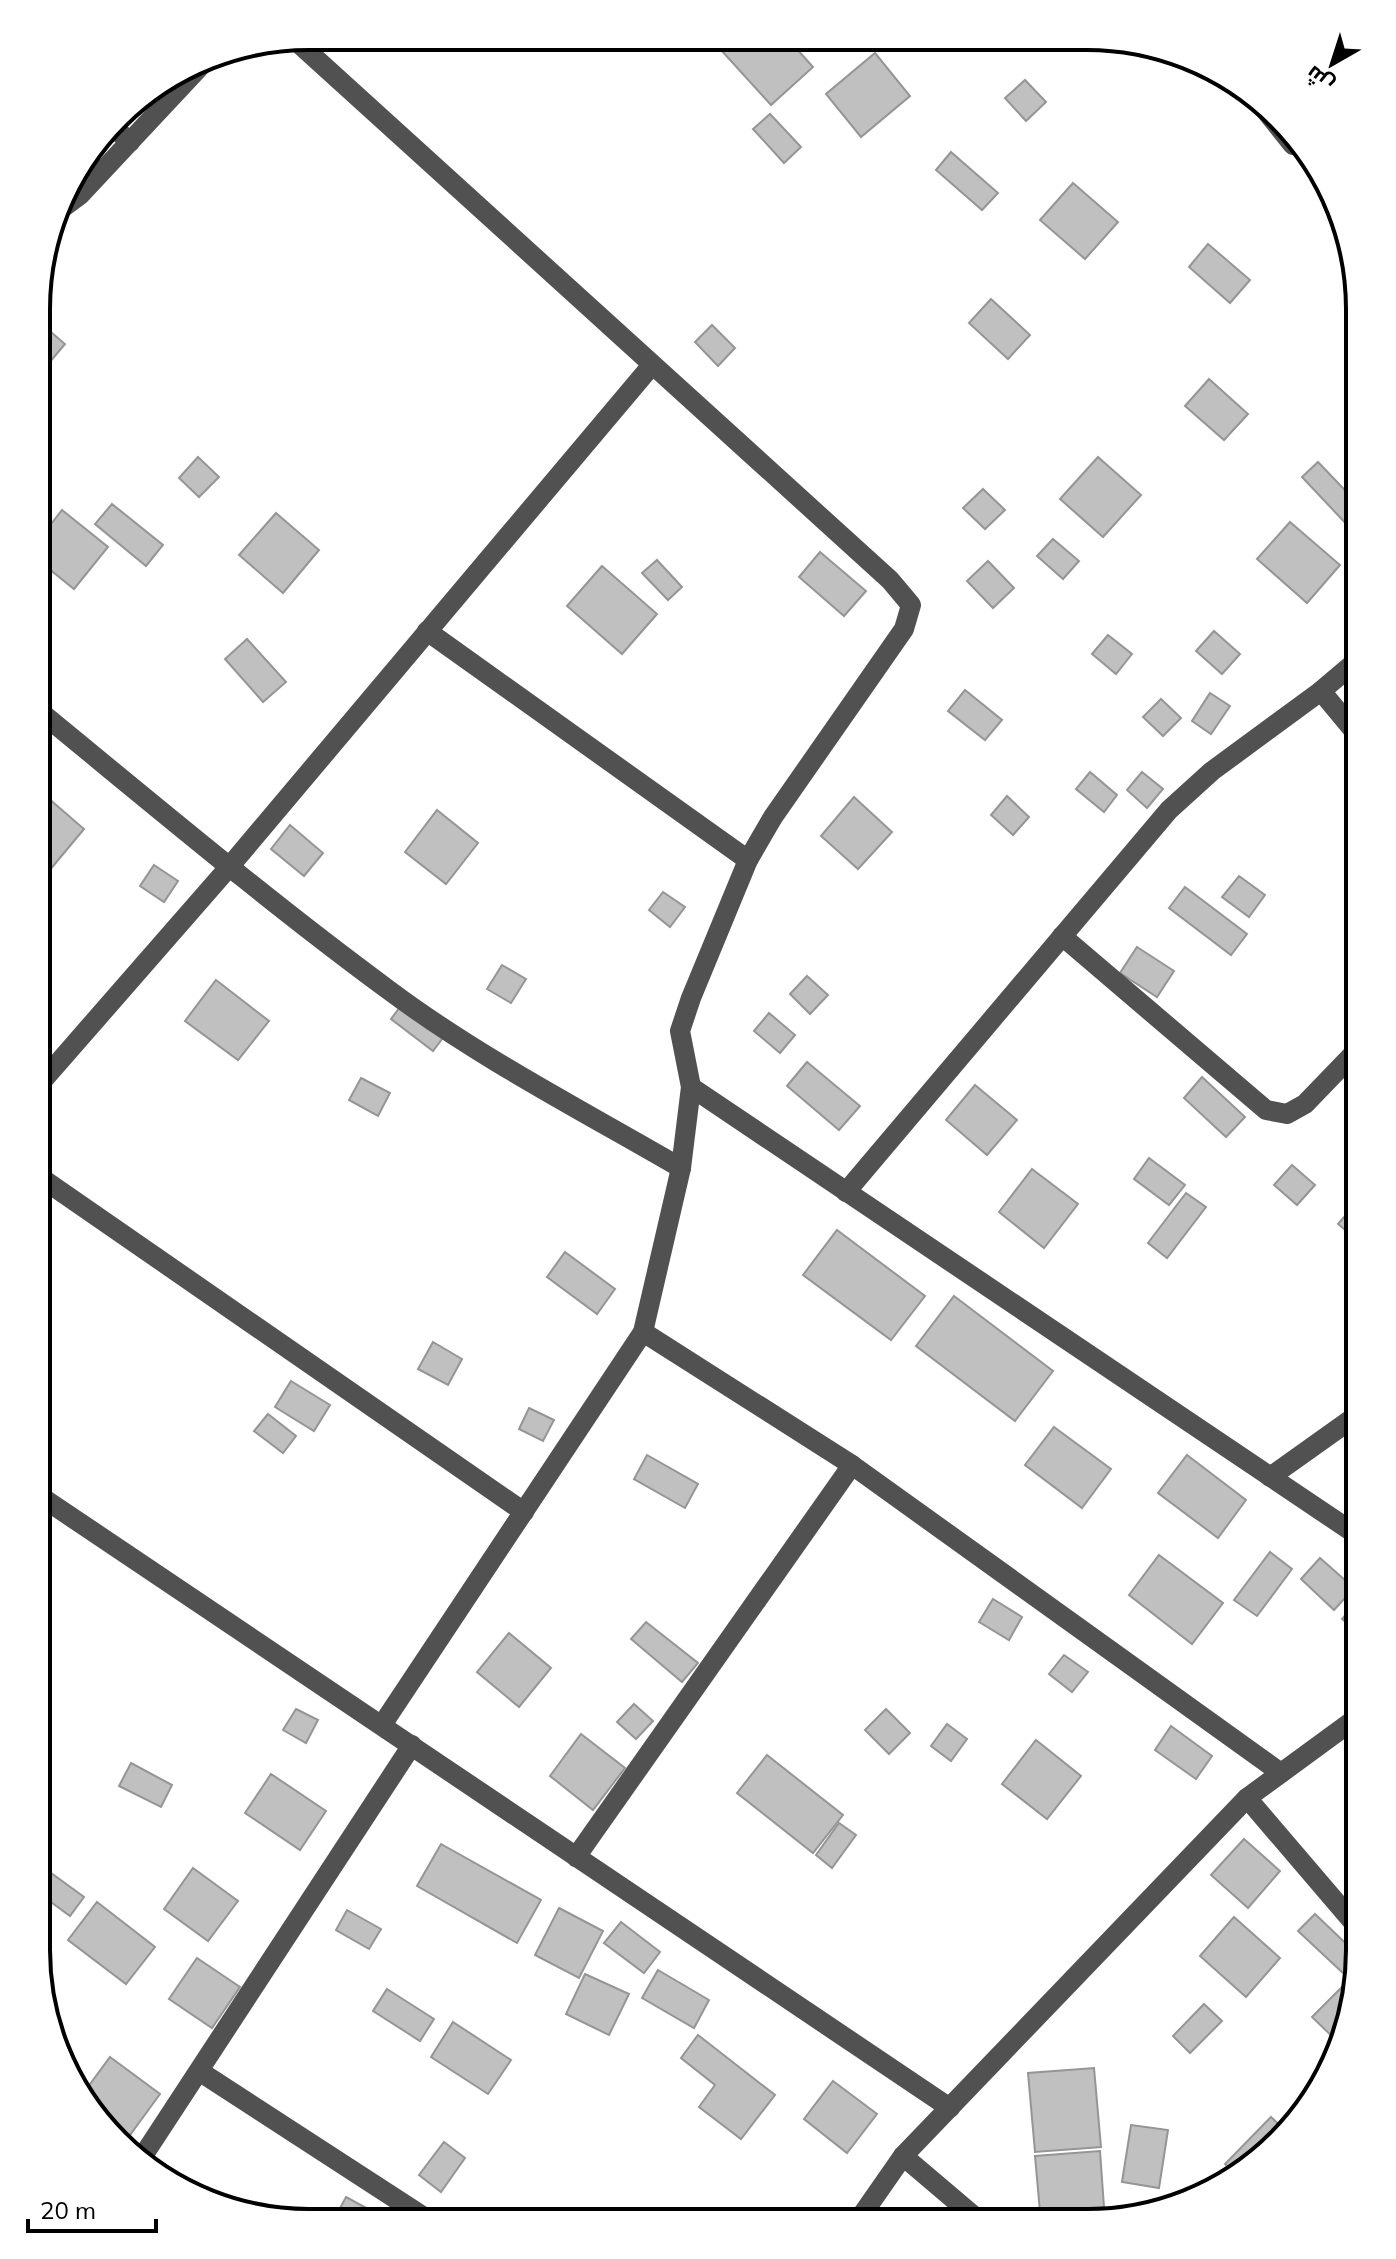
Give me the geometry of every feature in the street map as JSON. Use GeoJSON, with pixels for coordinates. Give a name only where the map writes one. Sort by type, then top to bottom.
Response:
{"type":"FeatureCollection","features":[{"type":"Feature","properties":{"kind":"street"},"geometry":{"type":"LineString","coordinates":[[306,50],[890,580],[911,605],[904,629],[773,817],[748,860],[691,998],[680,1031],[691,1087],[681,1168],[643,1332],[382,1725]]}},
{"type":"Feature","properties":{"kind":"street"},"geometry":{"type":"LineString","coordinates":[[75,198],[186,82]]}},
{"type":"Feature","properties":{"kind":"street"},"geometry":{"type":"LineString","coordinates":[[120,133],[130,142]]}},
{"type":"Feature","properties":{"kind":"street"},"geometry":{"type":"LineString","coordinates":[[50,1071],[230,866],[652,365]]}},
{"type":"Feature","properties":{"kind":"street"},"geometry":{"type":"LineString","coordinates":[[427,631],[748,860]]}},
{"type":"Feature","properties":{"kind":"street"},"geometry":{"type":"LineString","coordinates":[[846,1192],[1169,810],[1212,771],[1346,670]]}},
{"type":"Feature","properties":{"kind":"street"},"geometry":{"type":"LineString","coordinates":[[1321,691],[1346,721]]}},
{"type":"Feature","properties":{"kind":"street"},"geometry":{"type":"LineString","coordinates":[[50,720],[391,992],[434,1021],[681,1168]]}},
{"type":"Feature","properties":{"kind":"street"},"geometry":{"type":"LineString","coordinates":[[1062,936],[1266,1110],[1287,1114],[1305,1104],[1346,1062]]}},
{"type":"Feature","properties":{"kind":"street"},"geometry":{"type":"LineString","coordinates":[[691,1087],[1345,1527]]}},
{"type":"Feature","properties":{"kind":"street"},"geometry":{"type":"LineString","coordinates":[[50,1184],[524,1512]]}},
{"type":"Feature","properties":{"kind":"street"},"geometry":{"type":"LineString","coordinates":[[643,1332],[852,1465],[1281,1773]]}},
{"type":"Feature","properties":{"kind":"street"},"geometry":{"type":"LineString","coordinates":[[1270,1477],[1345,1423]]}},
{"type":"Feature","properties":{"kind":"street"},"geometry":{"type":"LineString","coordinates":[[576,1857],[852,1465]]}},
{"type":"Feature","properties":{"kind":"street"},"geometry":{"type":"LineString","coordinates":[[50,1503],[950,2108]]}},
{"type":"Feature","properties":{"kind":"street"},"geometry":{"type":"LineString","coordinates":[[866,2209],[903,2156],[1247,1798],[1345,1726]]}},
{"type":"Feature","properties":{"kind":"street"},"geometry":{"type":"LineString","coordinates":[[146,2151],[412,1745]]}},
{"type":"Feature","properties":{"kind":"street"},"geometry":{"type":"LineString","coordinates":[[1247,1798],[1345,1913]]}},
{"type":"Feature","properties":{"kind":"street"},"geometry":{"type":"LineString","coordinates":[[199,2071],[408,2209]]}},
{"type":"Feature","properties":{"kind":"street"},"geometry":{"type":"LineString","coordinates":[[903,2156],[965,2209]]}},
{"type":"Feature","properties":{"kind":"building"},"geometry":{"type":"Polygon","coordinates":[[[721,50],[798,50],[813,67],[771,105],[721,50]]]}},
{"type":"Feature","properties":{"kind":"building"},"geometry":{"type":"Polygon","coordinates":[[[875,53],[910,96],[861,137],[826,94],[875,53]]]}},
{"type":"Feature","properties":{"kind":"building"},"geometry":{"type":"Polygon","coordinates":[[[1025,80],[1046,102],[1026,121],[1005,98],[1025,80]]]}},
{"type":"Feature","properties":{"kind":"building"},"geometry":{"type":"Polygon","coordinates":[[[770,114],[801,147],[784,163],[753,129],[770,114]]]}},
{"type":"Feature","properties":{"kind":"building"},"geometry":{"type":"Polygon","coordinates":[[[951,152],[998,193],[982,210],[936,170],[951,152]]]}},
{"type":"Feature","properties":{"kind":"building"},"geometry":{"type":"Polygon","coordinates":[[[1073,183],[1118,222],[1085,259],[1040,220],[1073,183]]]}},
{"type":"Feature","properties":{"kind":"building"},"geometry":{"type":"Polygon","coordinates":[[[1208,244],[1250,280],[1230,303],[1189,267],[1208,244]]]}},
{"type":"Feature","properties":{"kind":"building"},"geometry":{"type":"Polygon","coordinates":[[[991,299],[1030,335],[1008,359],[969,323],[991,299]]]}},
{"type":"Feature","properties":{"kind":"building"},"geometry":{"type":"Polygon","coordinates":[[[712,325],[735,348],[718,366],[695,342],[712,325]]]}},
{"type":"Feature","properties":{"kind":"building"},"geometry":{"type":"Polygon","coordinates":[[[50,331],[65,344],[50,362],[50,331]]]}},
{"type":"Feature","properties":{"kind":"building"},"geometry":{"type":"Polygon","coordinates":[[[1209,379],[1248,414],[1224,440],[1185,406],[1209,379]]]}},
{"type":"Feature","properties":{"kind":"building"},"geometry":{"type":"Polygon","coordinates":[[[198,457],[219,477],[199,497],[179,478],[198,457]]]}},
{"type":"Feature","properties":{"kind":"building"},"geometry":{"type":"Polygon","coordinates":[[[1098,457],[1141,495],[1103,537],[1060,499],[1098,457]]]}},
{"type":"Feature","properties":{"kind":"building"},"geometry":{"type":"Polygon","coordinates":[[[1318,462],[1346,491],[1346,524],[1302,477],[1318,462]]]}},
{"type":"Feature","properties":{"kind":"building"},"geometry":{"type":"Polygon","coordinates":[[[983,489],[1005,510],[985,529],[963,508],[983,489]]]}},
{"type":"Feature","properties":{"kind":"building"},"geometry":{"type":"Polygon","coordinates":[[[112,504],[163,545],[146,566],[95,524],[112,504]]]}},
{"type":"Feature","properties":{"kind":"building"},"geometry":{"type":"Polygon","coordinates":[[[62,510],[108,547],[74,589],[50,570],[50,526],[62,510]]]}},
{"type":"Feature","properties":{"kind":"building"},"geometry":{"type":"Polygon","coordinates":[[[276,513],[319,550],[283,593],[239,555],[276,513]]]}},
{"type":"Feature","properties":{"kind":"building"},"geometry":{"type":"Polygon","coordinates":[[[1290,522],[1340,565],[1307,603],[1257,559],[1290,522]]]}},
{"type":"Feature","properties":{"kind":"building"},"geometry":{"type":"Polygon","coordinates":[[[1053,539],[1079,561],[1063,579],[1037,556],[1053,539]]]}},
{"type":"Feature","properties":{"kind":"building"},"geometry":{"type":"Polygon","coordinates":[[[820,552],[866,591],[844,616],[799,577],[820,552]]]}},
{"type":"Feature","properties":{"kind":"building"},"geometry":{"type":"Polygon","coordinates":[[[657,560],[682,587],[668,600],[642,573],[657,560]]]}},
{"type":"Feature","properties":{"kind":"building"},"geometry":{"type":"Polygon","coordinates":[[[988,561],[1014,588],[993,608],[967,581],[988,561]]]}},
{"type":"Feature","properties":{"kind":"building"},"geometry":{"type":"Polygon","coordinates":[[[602,566],[657,614],[622,654],[567,606],[602,566]]]}},
{"type":"Feature","properties":{"kind":"building"},"geometry":{"type":"Polygon","coordinates":[[[1214,631],[1240,654],[1222,674],[1196,651],[1214,631]]]}},
{"type":"Feature","properties":{"kind":"building"},"geometry":{"type":"Polygon","coordinates":[[[1108,635],[1132,654],[1116,674],[1092,654],[1108,635]]]}},
{"type":"Feature","properties":{"kind":"building"},"geometry":{"type":"Polygon","coordinates":[[[247,639],[286,682],[263,702],[225,659],[247,639]]]}},
{"type":"Feature","properties":{"kind":"building"},"geometry":{"type":"Polygon","coordinates":[[[965,690],[1002,720],[985,740],[948,711],[965,690]]]}},
{"type":"Feature","properties":{"kind":"building"},"geometry":{"type":"Polygon","coordinates":[[[1210,693],[1230,706],[1211,734],[1192,721],[1210,693]]]}},
{"type":"Feature","properties":{"kind":"building"},"geometry":{"type":"Polygon","coordinates":[[[1161,699],[1181,718],[1163,736],[1143,717],[1161,699]]]}},
{"type":"Feature","properties":{"kind":"building"},"geometry":{"type":"Polygon","coordinates":[[[1090,772],[1117,795],[1104,812],[1076,789],[1090,772]]]}},
{"type":"Feature","properties":{"kind":"building"},"geometry":{"type":"Polygon","coordinates":[[[1142,772],[1163,789],[1147,808],[1127,790],[1142,772]]]}},
{"type":"Feature","properties":{"kind":"building"},"geometry":{"type":"Polygon","coordinates":[[[1007,796],[1029,817],[1013,835],[991,815],[1007,796]]]}},
{"type":"Feature","properties":{"kind":"building"},"geometry":{"type":"Polygon","coordinates":[[[854,797],[892,832],[858,869],[821,836],[854,797]]]}},
{"type":"Feature","properties":{"kind":"building"},"geometry":{"type":"Polygon","coordinates":[[[50,800],[84,829],[50,870],[50,800]]]}},
{"type":"Feature","properties":{"kind":"building"},"geometry":{"type":"Polygon","coordinates":[[[437,810],[478,843],[446,884],[405,852],[437,810]]]}},
{"type":"Feature","properties":{"kind":"building"},"geometry":{"type":"Polygon","coordinates":[[[290,825],[323,853],[304,876],[271,849],[290,825]]]}},
{"type":"Feature","properties":{"kind":"building"},"geometry":{"type":"Polygon","coordinates":[[[154,865],[178,881],[164,902],[140,886],[154,865]]]}},
{"type":"Feature","properties":{"kind":"building"},"geometry":{"type":"Polygon","coordinates":[[[1239,876],[1265,895],[1249,917],[1222,897],[1239,876]]]}},
{"type":"Feature","properties":{"kind":"building"},"geometry":{"type":"Polygon","coordinates":[[[1185,887],[1247,934],[1231,955],[1169,908],[1185,887]]]}},
{"type":"Feature","properties":{"kind":"building"},"geometry":{"type":"Polygon","coordinates":[[[663,892],[685,907],[670,927],[649,910],[663,892]]]}},
{"type":"Feature","properties":{"kind":"building"},"geometry":{"type":"Polygon","coordinates":[[[1137,947],[1174,971],[1157,997],[1120,973],[1137,947]]]}},
{"type":"Feature","properties":{"kind":"building"},"geometry":{"type":"Polygon","coordinates":[[[502,965],[526,979],[511,1003],[487,989],[502,965]]]}},
{"type":"Feature","properties":{"kind":"building"},"geometry":{"type":"Polygon","coordinates":[[[807,976],[828,995],[810,1014],[790,994],[807,976]]]}},
{"type":"Feature","properties":{"kind":"building"},"geometry":{"type":"Polygon","coordinates":[[[216,980],[269,1021],[238,1060],[185,1021],[216,980]]]}},
{"type":"Feature","properties":{"kind":"building"},"geometry":{"type":"Polygon","coordinates":[[[403,1003],[445,1035],[433,1051],[391,1019],[403,1003]]]}},
{"type":"Feature","properties":{"kind":"building"},"geometry":{"type":"Polygon","coordinates":[[[769,1013],[795,1035],[780,1053],[754,1031],[769,1013]]]}},
{"type":"Feature","properties":{"kind":"building"},"geometry":{"type":"Polygon","coordinates":[[[807,1062],[860,1106],[839,1130],[787,1086],[807,1062]]]}},
{"type":"Feature","properties":{"kind":"building"},"geometry":{"type":"Polygon","coordinates":[[[1202,1077],[1245,1117],[1226,1137],[1184,1098],[1202,1077]]]}},
{"type":"Feature","properties":{"kind":"building"},"geometry":{"type":"Polygon","coordinates":[[[361,1078],[390,1093],[378,1116],[349,1100],[361,1078]]]}},
{"type":"Feature","properties":{"kind":"building"},"geometry":{"type":"Polygon","coordinates":[[[975,1085],[1017,1120],[987,1155],[946,1120],[975,1085]]]}},
{"type":"Feature","properties":{"kind":"building"},"geometry":{"type":"Polygon","coordinates":[[[1149,1158],[1185,1185],[1169,1205],[1134,1179],[1149,1158]]]}},
{"type":"Feature","properties":{"kind":"building"},"geometry":{"type":"Polygon","coordinates":[[[1292,1165],[1315,1185],[1297,1205],[1274,1185],[1292,1165]]]}},
{"type":"Feature","properties":{"kind":"building"},"geometry":{"type":"Polygon","coordinates":[[[1032,1169],[1078,1204],[1044,1248],[999,1212],[1032,1169]]]}},
{"type":"Feature","properties":{"kind":"building"},"geometry":{"type":"Polygon","coordinates":[[[1186,1193],[1206,1207],[1167,1258],[1148,1243],[1186,1193]]]}},
{"type":"Feature","properties":{"kind":"building"},"geometry":{"type":"Polygon","coordinates":[[[1345,1215],[1345,1230],[1338,1224],[1345,1215]]]}},
{"type":"Feature","properties":{"kind":"building"},"geometry":{"type":"Polygon","coordinates":[[[837,1230],[925,1296],[891,1340],[803,1275],[837,1230]]]}},
{"type":"Feature","properties":{"kind":"building"},"geometry":{"type":"Polygon","coordinates":[[[565,1252],[615,1289],[597,1314],[547,1277],[565,1252]]]}},
{"type":"Feature","properties":{"kind":"building"},"geometry":{"type":"Polygon","coordinates":[[[954,1296],[1053,1371],[1015,1421],[916,1346],[954,1296]]]}},
{"type":"Feature","properties":{"kind":"building"},"geometry":{"type":"Polygon","coordinates":[[[433,1342],[462,1359],[448,1385],[418,1369],[433,1342]]]}},
{"type":"Feature","properties":{"kind":"building"},"geometry":{"type":"Polygon","coordinates":[[[291,1381],[330,1405],[314,1431],[275,1407],[291,1381]]]}},
{"type":"Feature","properties":{"kind":"building"},"geometry":{"type":"Polygon","coordinates":[[[529,1408],[554,1420],[543,1441],[519,1429],[529,1408]]]}},
{"type":"Feature","properties":{"kind":"building"},"geometry":{"type":"Polygon","coordinates":[[[268,1414],[296,1436],[283,1453],[254,1431],[268,1414]]]}},
{"type":"Feature","properties":{"kind":"building"},"geometry":{"type":"Polygon","coordinates":[[[1054,1427],[1111,1469],[1082,1508],[1025,1465],[1054,1427]]]}},
{"type":"Feature","properties":{"kind":"building"},"geometry":{"type":"Polygon","coordinates":[[[647,1455],[698,1484],[685,1508],[634,1479],[647,1455]]]}},
{"type":"Feature","properties":{"kind":"building"},"geometry":{"type":"Polygon","coordinates":[[[1187,1455],[1246,1500],[1218,1538],[1158,1493],[1187,1455]]]}},
{"type":"Feature","properties":{"kind":"building"},"geometry":{"type":"Polygon","coordinates":[[[1270,1552],[1292,1569],[1257,1616],[1234,1600],[1270,1552]]]}},
{"type":"Feature","properties":{"kind":"building"},"geometry":{"type":"Polygon","coordinates":[[[1159,1555],[1223,1603],[1192,1644],[1129,1595],[1159,1555]]]}},
{"type":"Feature","properties":{"kind":"building"},"geometry":{"type":"Polygon","coordinates":[[[1320,1558],[1345,1580],[1345,1598],[1334,1610],[1301,1579],[1320,1558]]]}},
{"type":"Feature","properties":{"kind":"building"},"geometry":{"type":"Polygon","coordinates":[[[993,1599],[1022,1617],[1009,1640],[979,1622],[993,1599]]]}},
{"type":"Feature","properties":{"kind":"building"},"geometry":{"type":"Polygon","coordinates":[[[646,1622],[698,1663],[682,1682],[631,1639],[646,1622]]]}},
{"type":"Feature","properties":{"kind":"building"},"geometry":{"type":"Polygon","coordinates":[[[509,1633],[551,1668],[519,1707],[477,1672],[509,1633]]]}},
{"type":"Feature","properties":{"kind":"building"},"geometry":{"type":"Polygon","coordinates":[[[1064,1655],[1088,1672],[1072,1692],[1049,1674],[1064,1655]]]}},
{"type":"Feature","properties":{"kind":"building"},"geometry":{"type":"Polygon","coordinates":[[[634,1704],[653,1721],[636,1739],[617,1722],[634,1704]]]}},
{"type":"Feature","properties":{"kind":"building"},"geometry":{"type":"Polygon","coordinates":[[[296,1709],[318,1720],[306,1743],[283,1730],[296,1709]]]}},
{"type":"Feature","properties":{"kind":"building"},"geometry":{"type":"Polygon","coordinates":[[[886,1709],[910,1733],[889,1754],[865,1730],[886,1709]]]}},
{"type":"Feature","properties":{"kind":"building"},"geometry":{"type":"Polygon","coordinates":[[[947,1724],[967,1739],[951,1761],[931,1746],[947,1724]]]}},
{"type":"Feature","properties":{"kind":"building"},"geometry":{"type":"Polygon","coordinates":[[[1171,1726],[1212,1756],[1196,1779],[1155,1750],[1171,1726]]]}},
{"type":"Feature","properties":{"kind":"building"},"geometry":{"type":"Polygon","coordinates":[[[581,1734],[625,1768],[593,1810],[550,1776],[581,1734]]]}},
{"type":"Feature","properties":{"kind":"building"},"geometry":{"type":"Polygon","coordinates":[[[1036,1740],[1081,1776],[1047,1819],[1002,1784],[1036,1740]]]}},
{"type":"Feature","properties":{"kind":"building"},"geometry":{"type":"Polygon","coordinates":[[[767,1755],[843,1815],[813,1853],[737,1793],[767,1755]]]}},
{"type":"Feature","properties":{"kind":"building"},"geometry":{"type":"Polygon","coordinates":[[[131,1763],[172,1785],[161,1807],[119,1786],[131,1763]]]}},
{"type":"Feature","properties":{"kind":"building"},"geometry":{"type":"Polygon","coordinates":[[[271,1774],[326,1811],[300,1850],[245,1813],[271,1774]]]}},
{"type":"Feature","properties":{"kind":"building"},"geometry":{"type":"Polygon","coordinates":[[[839,1823],[856,1835],[832,1868],[816,1855],[839,1823]]]}},
{"type":"Feature","properties":{"kind":"building"},"geometry":{"type":"Polygon","coordinates":[[[1244,1839],[1280,1871],[1248,1908],[1211,1875],[1244,1839]]]}},
{"type":"Feature","properties":{"kind":"building"},"geometry":{"type":"Polygon","coordinates":[[[441,1844],[541,1900],[517,1943],[417,1886],[441,1844]]]}},
{"type":"Feature","properties":{"kind":"building"},"geometry":{"type":"Polygon","coordinates":[[[193,1868],[238,1901],[208,1941],[164,1909],[193,1868]]]}},
{"type":"Feature","properties":{"kind":"building"},"geometry":{"type":"Polygon","coordinates":[[[50,1872],[84,1897],[70,1916],[50,1901],[50,1872]]]}},
{"type":"Feature","properties":{"kind":"building"},"geometry":{"type":"Polygon","coordinates":[[[97,1902],[155,1947],[126,1984],[68,1940],[97,1902]]]}},
{"type":"Feature","properties":{"kind":"building"},"geometry":{"type":"Polygon","coordinates":[[[559,1908],[603,1931],[579,1978],[535,1955],[559,1908]]]}},
{"type":"Feature","properties":{"kind":"building"},"geometry":{"type":"Polygon","coordinates":[[[347,1910],[381,1929],[369,1949],[336,1930],[347,1910]]]}},
{"type":"Feature","properties":{"kind":"building"},"geometry":{"type":"Polygon","coordinates":[[[1315,1914],[1345,1943],[1344,1971],[1343,1973],[1298,1931],[1315,1914]]]}},
{"type":"Feature","properties":{"kind":"building"},"geometry":{"type":"Polygon","coordinates":[[[1234,1917],[1280,1958],[1246,1997],[1200,1956],[1234,1917]]]}},
{"type":"Feature","properties":{"kind":"building"},"geometry":{"type":"Polygon","coordinates":[[[621,1922],[660,1952],[644,1973],[604,1943],[621,1922]]]}},
{"type":"Feature","properties":{"kind":"building"},"geometry":{"type":"Polygon","coordinates":[[[197,1958],[240,1987],[212,2028],[169,1999],[197,1958]]]}},
{"type":"Feature","properties":{"kind":"building"},"geometry":{"type":"Polygon","coordinates":[[[658,1970],[709,2000],[694,2028],[642,1998],[658,1970]]]}},
{"type":"Feature","properties":{"kind":"building"},"geometry":{"type":"Polygon","coordinates":[[[585,1974],[629,1994],[609,2035],[566,2014],[585,1974]]]}},
{"type":"Feature","properties":{"kind":"building"},"geometry":{"type":"Polygon","coordinates":[[[1342,1987],[1343,1987],[1331,2035],[1312,2017],[1342,1987]]]}},
{"type":"Feature","properties":{"kind":"building"},"geometry":{"type":"Polygon","coordinates":[[[387,1989],[434,2019],[420,2041],[373,2011],[387,1989]]]}},
{"type":"Feature","properties":{"kind":"building"},"geometry":{"type":"Polygon","coordinates":[[[1204,2004],[1222,2021],[1190,2053],[1173,2036],[1204,2004]]]}},
{"type":"Feature","properties":{"kind":"building"},"geometry":{"type":"Polygon","coordinates":[[[453,2022],[511,2060],[488,2094],[431,2057],[453,2022]]]}},
{"type":"Feature","properties":{"kind":"building"},"geometry":{"type":"Polygon","coordinates":[[[698,2035],[775,2095],[741,2139],[699,2107],[715,2085],[681,2058],[698,2035]]]}},
{"type":"Feature","properties":{"kind":"building"},"geometry":{"type":"Polygon","coordinates":[[[110,2057],[160,2094],[130,2135],[104,2108],[89,2085],[110,2057]]]}},
{"type":"Feature","properties":{"kind":"building"},"geometry":{"type":"Polygon","coordinates":[[[1094,2068],[1101,2147],[1035,2152],[1028,2073],[1094,2068]]]}},
{"type":"Feature","properties":{"kind":"building"},"geometry":{"type":"Polygon","coordinates":[[[833,2081],[877,2114],[847,2153],[804,2119],[833,2081]]]}},
{"type":"Feature","properties":{"kind":"building"},"geometry":{"type":"Polygon","coordinates":[[[1271,2117],[1278,2124],[1245,2155],[1227,2166],[1225,2164],[1271,2117]]]}},
{"type":"Feature","properties":{"kind":"building"},"geometry":{"type":"Polygon","coordinates":[[[1131,2125],[1168,2130],[1159,2188],[1122,2182],[1131,2125]]]}},
{"type":"Feature","properties":{"kind":"building"},"geometry":{"type":"Polygon","coordinates":[[[444,2142],[465,2158],[441,2192],[419,2175],[444,2142]]]}},
{"type":"Feature","properties":{"kind":"building"},"geometry":{"type":"Polygon","coordinates":[[[1100,2151],[1104,2207],[1040,2209],[1035,2156],[1100,2151]]]}},
{"type":"Feature","properties":{"kind":"building"},"geometry":{"type":"Polygon","coordinates":[[[346,2197],[368,2209],[340,2209],[346,2197]]]}}]}
